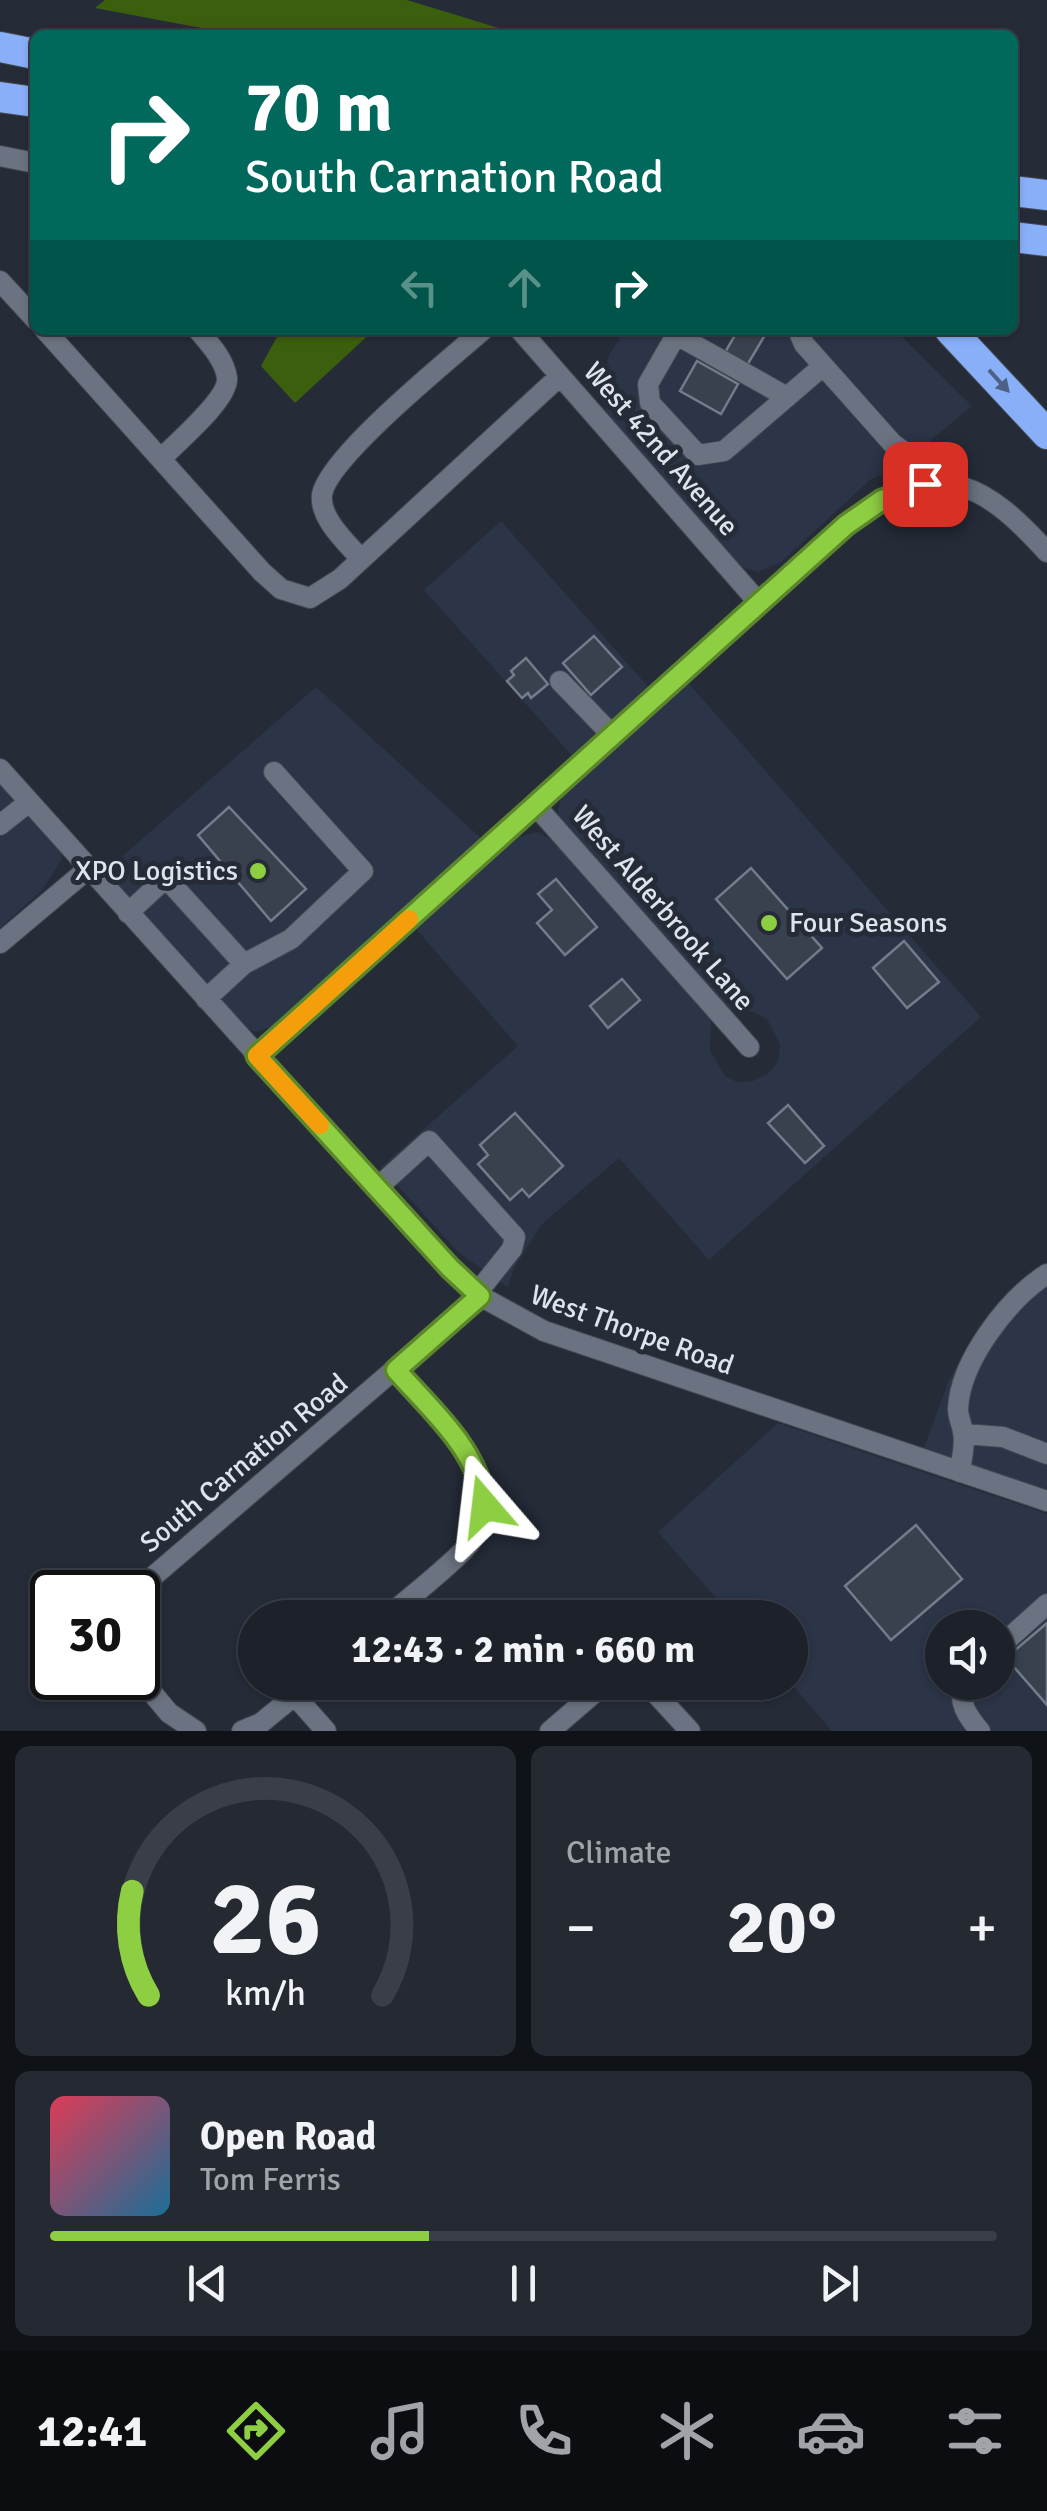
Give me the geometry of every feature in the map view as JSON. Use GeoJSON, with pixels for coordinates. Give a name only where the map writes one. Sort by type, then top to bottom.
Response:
{"type":"FeatureCollection","features":[{"type":"Feature","properties":{"kind":"highway"},"geometry":{"type":"LineString","coordinates":[[0,47],[30,53]]}},
{"type":"Feature","properties":{"kind":"highway"},"geometry":{"type":"LineString","coordinates":[[0,96],[30,101]]}},
{"type":"Feature","properties":{"kind":"highway"},"geometry":{"type":"LineString","coordinates":[[1018,188],[1047,184]]}},
{"type":"Feature","properties":{"kind":"highway"},"geometry":{"type":"LineString","coordinates":[[1018,190],[1047,196]]}},
{"type":"Feature","properties":{"kind":"highway"},"geometry":{"type":"LineString","coordinates":[[1018,238],[1047,241]]}},
{"type":"Feature","properties":{"kind":"highway"},"geometry":{"type":"LineString","coordinates":[[955,335],[1047,434]]}},
{"type":"Feature","properties":{"kind":"street"},"geometry":{"type":"LineString","coordinates":[[0,156],[30,163]]}},
{"type":"Feature","properties":{"kind":"street"},"geometry":{"type":"LineString","coordinates":[[0,281],[30,314]]}},
{"type":"Feature","properties":{"kind":"street"},"geometry":{"type":"LineString","coordinates":[[50,335],[281,589],[310,598],[324,592],[560,376]]}},
{"type":"Feature","properties":{"kind":"street"},"geometry":{"type":"LineString","coordinates":[[162,458],[224,394],[228,380],[222,363],[202,335]]}},
{"type":"Feature","properties":{"kind":"street"},"geometry":{"type":"LineString","coordinates":[[361,558],[325,514],[321,497],[329,476],[380,422],[478,335]]}},
{"type":"Feature","properties":{"kind":"street","name":"West 42nd Avenue"},"geometry":{"type":"LineString","coordinates":[[524,335],[760,604]]}},
{"type":"Feature","properties":{"kind":"street"},"geometry":{"type":"LineString","coordinates":[[676,335],[647,394],[650,403],[692,452],[706,457],[724,451],[823,366]]}},
{"type":"Feature","properties":{"kind":"street"},"geometry":{"type":"LineString","coordinates":[[682,335],[787,397]]}},
{"type":"Feature","properties":{"kind":"street"},"geometry":{"type":"LineString","coordinates":[[800,335],[892,443],[942,481],[982,493],[1047,552]]}},
{"type":"Feature","properties":{"kind":"street"},"geometry":{"type":"LineString","coordinates":[[257,1056],[864,511],[911,487],[942,481]]}},
{"type":"Feature","properties":{"kind":"street"},"geometry":{"type":"LineString","coordinates":[[560,681],[612,736]]}},
{"type":"Feature","properties":{"kind":"street","name":"West Thorpe Road"},"geometry":{"type":"LineString","coordinates":[[0,769],[478,1295],[544,1330],[1047,1501]]}},
{"type":"Feature","properties":{"kind":"street"},"geometry":{"type":"LineString","coordinates":[[206,999],[244,964],[290,939],[363,871],[274,772]]}},
{"type":"Feature","properties":{"kind":"street"},"geometry":{"type":"LineString","coordinates":[[0,826],[29,802]]}},
{"type":"Feature","properties":{"kind":"street","name":"West Alderbrook Lane"},"geometry":{"type":"LineString","coordinates":[[535,805],[749,1047]]}},
{"type":"Feature","properties":{"kind":"street"},"geometry":{"type":"LineString","coordinates":[[0,942],[88,869]]}},
{"type":"Feature","properties":{"kind":"street"},"geometry":{"type":"LineString","coordinates":[[128,913],[166,878],[244,964]]}},
{"type":"Feature","properties":{"kind":"street","name":"South Carnation Road"},"geometry":{"type":"LineString","coordinates":[[160,1571],[396,1370],[478,1295],[512,1249],[516,1238],[429,1141],[377,1188]]}},
{"type":"Feature","properties":{"kind":"street"},"geometry":{"type":"LineString","coordinates":[[960,1472],[964,1434],[958,1415],[960,1395],[986,1335],[1002,1314],[1047,1274]]}},
{"type":"Feature","properties":{"kind":"street"},"geometry":{"type":"LineString","coordinates":[[396,1370],[465,1450],[482,1479],[485,1506],[479,1529],[464,1550],[407,1600]]}},
{"type":"Feature","properties":{"kind":"street"},"geometry":{"type":"LineString","coordinates":[[964,1434],[1003,1438],[1047,1454]]}},
{"type":"Feature","properties":{"kind":"street"},"geometry":{"type":"LineString","coordinates":[[1015,1633],[1047,1604]]}},
{"type":"Feature","properties":{"kind":"street"},"geometry":{"type":"LineString","coordinates":[[158,1700],[169,1713],[196,1731]]}},
{"type":"Feature","properties":{"kind":"street"},"geometry":{"type":"LineString","coordinates":[[242,1731],[289,1700]]}},
{"type":"Feature","properties":{"kind":"street"},"geometry":{"type":"LineString","coordinates":[[309,1700],[326,1731]]}},
{"type":"Feature","properties":{"kind":"street"},"geometry":{"type":"LineString","coordinates":[[550,1731],[586,1700]]}},
{"type":"Feature","properties":{"kind":"street"},"geometry":{"type":"LineString","coordinates":[[662,1700],[690,1731]]}},
{"type":"Feature","properties":{"kind":"street"},"geometry":{"type":"LineString","coordinates":[[962,1700],[980,1731]]}},
{"type":"Feature","properties":{"kind":"shaded area"},"geometry":{"type":"Polygon","coordinates":[[[622,335],[900,335],[972,406],[919,450],[932,463],[904,467],[871,479],[780,563],[758,572],[730,563],[611,423],[606,411],[604,375],[609,355],[622,335]]]}},
{"type":"Feature","properties":{"kind":"shaded area"},"geometry":{"type":"Polygon","coordinates":[[[501,521],[652,691],[575,759],[424,590],[501,521]]]}},
{"type":"Feature","properties":{"kind":"shaded area"},"geometry":{"type":"Polygon","coordinates":[[[685,679],[981,1017],[709,1260],[619,1158],[542,1224],[513,1270],[508,1287],[459,1253],[381,1167],[518,1046],[416,929],[519,837],[538,832],[558,844],[711,1019],[710,1050],[725,1076],[737,1082],[753,1081],[769,1073],[778,1061],[780,1044],[767,1019],[754,1012],[725,1009],[558,814],[562,789],[685,679]]]}},
{"type":"Feature","properties":{"kind":"shaded area"},"geometry":{"type":"Polygon","coordinates":[[[316,687],[483,840],[278,1025],[255,1032],[239,1024],[102,874],[316,687]]]}},
{"type":"Feature","properties":{"kind":"shaded area"},"geometry":{"type":"Polygon","coordinates":[[[0,782],[60,849],[62,859],[43,889],[0,928],[0,782]]]}},
{"type":"Feature","properties":{"kind":"shaded area"},"geometry":{"type":"Polygon","coordinates":[[[1047,1266],[1047,1494],[922,1453],[949,1380],[969,1345],[998,1307],[1047,1266]]]}},
{"type":"Feature","properties":{"kind":"shaded area"},"geometry":{"type":"Polygon","coordinates":[[[778,1423],[1047,1514],[1047,1731],[832,1731],[805,1700],[808,1600],[718,1600],[658,1532],[778,1423]]]}},
{"type":"Feature","properties":{"kind":"green space"},"geometry":{"type":"Polygon","coordinates":[[[105,0],[407,0],[505,30],[212,30],[95,8],[105,0]]]}},
{"type":"Feature","properties":{"kind":"green space"},"geometry":{"type":"Polygon","coordinates":[[[278,335],[369,335],[295,403],[261,366],[278,335]]]}},
{"type":"Feature","properties":{"kind":"building"},"geometry":{"type":"Polygon","coordinates":[[[735,335],[765,335],[746,367],[724,354],[735,335]]]}},
{"type":"Feature","properties":{"kind":"building"},"geometry":{"type":"Polygon","coordinates":[[[697,361],[738,384],[721,414],[680,391],[697,361]]]}},
{"type":"Feature","properties":{"kind":"building"},"geometry":{"type":"Polygon","coordinates":[[[594,636],[622,667],[591,695],[563,663],[594,636]]]}},
{"type":"Feature","properties":{"kind":"building"},"geometry":{"type":"Polygon","coordinates":[[[526,658],[548,684],[531,698],[528,693],[522,698],[507,681],[514,675],[511,671],[526,658]]]}},
{"type":"Feature","properties":{"kind":"building","name":"XPO Logistics"},"geometry":{"type":"Polygon","coordinates":[[[229,807],[306,889],[271,921],[198,835],[229,807]]]}},
{"type":"Feature","properties":{"kind":"building","name":"Four Seasons"},"geometry":{"type":"Polygon","coordinates":[[[751,868],[822,948],[787,979],[716,899],[751,868]]]}},
{"type":"Feature","properties":{"kind":"building"},"geometry":{"type":"Polygon","coordinates":[[[556,879],[597,927],[565,955],[537,923],[552,910],[538,894],[556,879]]]}},
{"type":"Feature","properties":{"kind":"building"},"geometry":{"type":"Polygon","coordinates":[[[904,941],[939,982],[907,1008],[873,968],[904,941]]]}},
{"type":"Feature","properties":{"kind":"building"},"geometry":{"type":"Polygon","coordinates":[[[622,979],[640,1000],[608,1028],[590,1006],[622,979]]]}},
{"type":"Feature","properties":{"kind":"building"},"geometry":{"type":"Polygon","coordinates":[[[788,1105],[824,1146],[805,1163],[768,1123],[788,1105]]]}},
{"type":"Feature","properties":{"kind":"building"},"geometry":{"type":"Polygon","coordinates":[[[515,1113],[563,1166],[529,1197],[522,1189],[510,1200],[478,1164],[488,1155],[480,1145],[515,1113]]]}},
{"type":"Feature","properties":{"kind":"building"},"geometry":{"type":"Polygon","coordinates":[[[916,1525],[962,1579],[891,1640],[845,1586],[916,1525]]]}},
{"type":"Feature","properties":{"kind":"building"},"geometry":{"type":"Polygon","coordinates":[[[1047,1623],[1047,1705],[1015,1668],[1015,1650],[1047,1623]]]}},
{"type":"Feature","properties":{"kind":"slow traffic"},"geometry":{"type":"LineString","coordinates":[[320,1125],[257,1056],[409,919]]}},
{"type":"Feature","properties":{"kind":"place","name":"XPO Logistics"},"geometry":{"type":"Point","coordinates":[258,871]}},
{"type":"Feature","properties":{"kind":"place","name":"Four Seasons"},"geometry":{"type":"Point","coordinates":[769,923]}},
{"type":"Feature","properties":{"kind":"route"},"geometry":{"type":"LineString","coordinates":[[485,1506],[482,1479],[465,1450],[396,1370],[480,1296],[257,1056],[846,525],[882,500],[925,484]]}}]}
